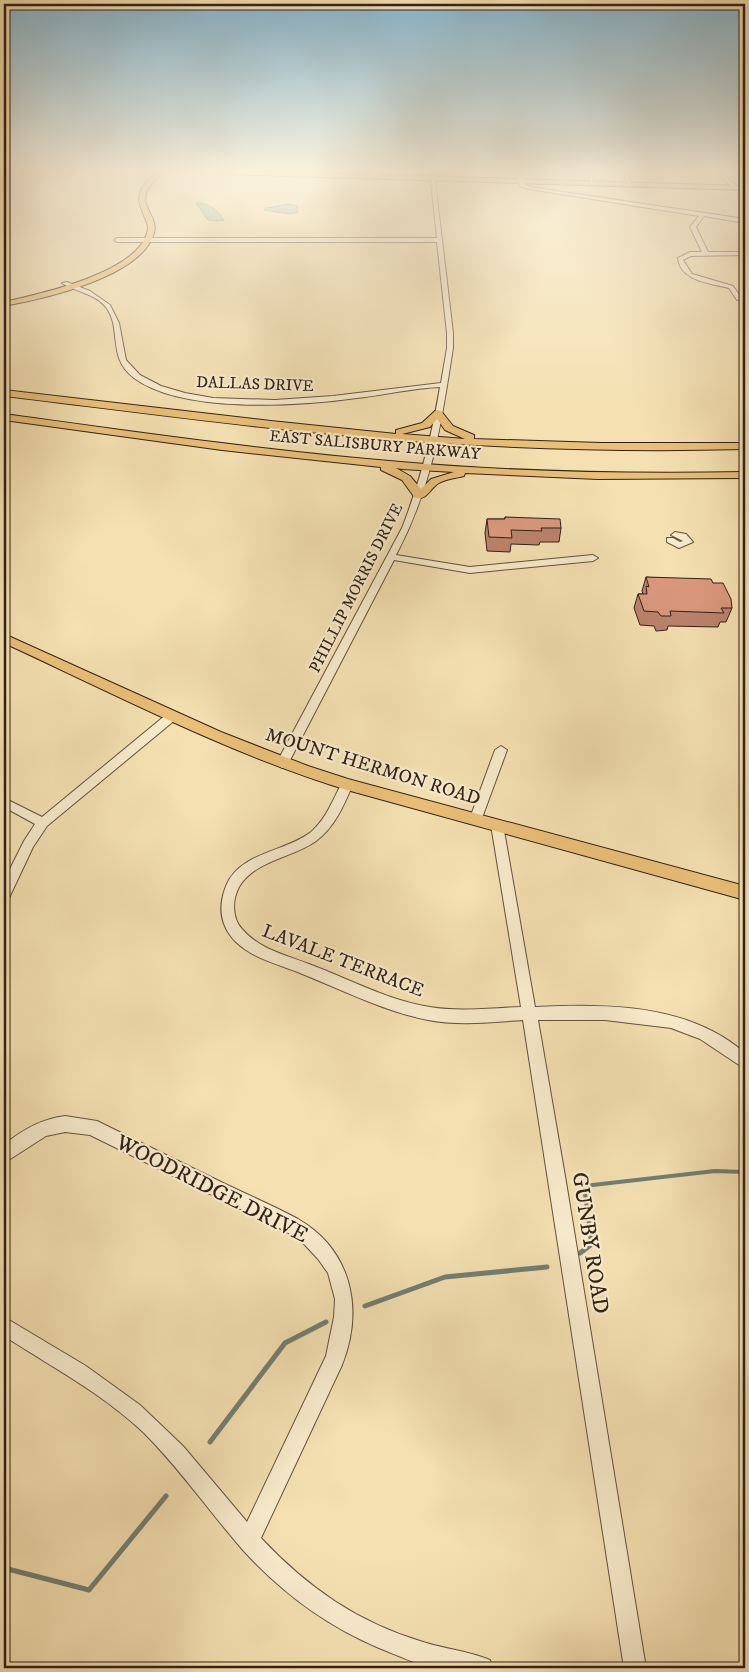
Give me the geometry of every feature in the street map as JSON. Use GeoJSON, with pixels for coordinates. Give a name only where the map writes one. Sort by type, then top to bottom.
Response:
{"type":"FeatureCollection","features":[{"type":"Feature","properties":{"kind":"main road"},"geometry":{"type":"LineString","coordinates":[[4,304],[73,286],[102,275],[125,263],[141,250]]}},
{"type":"Feature","properties":{"kind":"main road","name":"EAST SALISBURY PARKWAY"},"geometry":{"type":"LineString","coordinates":[[4,393],[361,434],[434,440],[624,447],[745,446]]}},
{"type":"Feature","properties":{"kind":"main road"},"geometry":{"type":"LineString","coordinates":[[361,434],[411,430],[426,425],[438,413],[445,425],[457,433],[494,443]]}},
{"type":"Feature","properties":{"kind":"main road","name":"EAST SALISBURY PARKWAY"},"geometry":{"type":"LineString","coordinates":[[4,417],[258,451],[428,467],[632,476],[745,476]]}},
{"type":"Feature","properties":{"kind":"main road"},"geometry":{"type":"LineString","coordinates":[[354,461],[386,468],[403,475],[413,483],[419,496],[429,485],[440,478],[496,471]]}},
{"type":"Feature","properties":{"kind":"main road","name":"MOUNT HERMON ROAD"},"geometry":{"type":"LineString","coordinates":[[4,638],[171,717],[282,764],[347,784],[745,893]]}},
{"type":"Feature","properties":{"kind":"main road"},"geometry":{"type":"LineString","coordinates":[[725,887],[745,887]]}},
{"type":"Feature","properties":{"kind":"street","name":"PHILLIP MORRIS DRIVE"},"geometry":{"type":"LineString","coordinates":[[282,764],[406,528],[428,467],[444,385],[450,334],[441,250]]}},
{"type":"Feature","properties":{"kind":"street"},"geometry":{"type":"LineString","coordinates":[[704,250],[706,254]]}},
{"type":"Feature","properties":{"kind":"street"},"geometry":{"type":"LineString","coordinates":[[739,299],[731,287],[690,274],[686,271],[680,259],[686,255],[740,254]]}},
{"type":"Feature","properties":{"kind":"street","name":"DALLAS DRIVE"},"geometry":{"type":"LineString","coordinates":[[64,283],[100,300],[110,309],[115,320],[119,354],[128,370],[146,382],[170,392],[215,400],[299,401],[444,385]]}},
{"type":"Feature","properties":{"kind":"street"},"geometry":{"type":"LineString","coordinates":[[391,557],[470,570],[593,558]]}},
{"type":"Feature","properties":{"kind":"street"},"geometry":{"type":"LineString","coordinates":[[4,894],[28,844],[43,823],[171,717]]}},
{"type":"Feature","properties":{"kind":"street"},"geometry":{"type":"LineString","coordinates":[[476,818],[500,750]]}},
{"type":"Feature","properties":{"kind":"street","name":"LAVALE TERRACE"},"geometry":{"type":"LineString","coordinates":[[347,784],[337,808],[316,834],[298,846],[253,865],[236,880],[230,890],[227,911],[233,930],[248,944],[407,1008],[448,1016],[617,1014],[659,1019],[687,1026],[715,1039],[745,1062]]}},
{"type":"Feature","properties":{"kind":"street"},"geometry":{"type":"LineString","coordinates":[[4,802],[43,823]]}},
{"type":"Feature","properties":{"kind":"street","name":"GUNBY ROAD"},"geometry":{"type":"LineString","coordinates":[[497,825],[530,1014],[635,1668]]}},
{"type":"Feature","properties":{"kind":"street","name":"WOODRIDGE DRIVE"},"geometry":{"type":"LineString","coordinates":[[4,1155],[30,1136],[52,1125],[64,1123],[91,1127],[293,1226],[309,1237],[330,1258],[338,1274],[343,1296],[344,1322],[340,1339],[334,1358],[249,1541]]}},
{"type":"Feature","properties":{"kind":"street"},"geometry":{"type":"LineString","coordinates":[[4,1326],[132,1409],[177,1455],[249,1541],[296,1586],[327,1610],[403,1646],[460,1664],[482,1668]]}},
{"type":"Feature","properties":{"kind":"building"},"geometry":{"type":"Polygon","coordinates":[[[505,517],[560,519],[561,528],[541,528],[542,531],[511,530],[512,538],[489,537],[487,519],[505,519],[505,517]]]}},
{"type":"Feature","properties":{"kind":"building"},"geometry":{"type":"Polygon","coordinates":[[[646,577],[711,579],[713,583],[723,583],[731,599],[732,608],[721,608],[724,613],[670,611],[671,616],[661,616],[658,612],[644,611],[638,594],[647,594],[646,586],[649,587],[646,577]]]}},
{"type":"Feature","properties":{"kind":"waterway"},"geometry":{"type":"LineString","coordinates":[[591,1240],[584,1186],[715,1171],[745,1172]]}},
{"type":"Feature","properties":{"kind":"waterway"},"geometry":{"type":"LineString","coordinates":[[580,1253],[592,1244],[591,1238]]}},
{"type":"Feature","properties":{"kind":"waterway"},"geometry":{"type":"LineString","coordinates":[[365,1306],[445,1277],[547,1267]]}},
{"type":"Feature","properties":{"kind":"waterway"},"geometry":{"type":"LineString","coordinates":[[210,1442],[285,1343],[326,1322]]}},
{"type":"Feature","properties":{"kind":"waterway"},"geometry":{"type":"LineString","coordinates":[[4,1568],[89,1590],[166,1496]]}}]}
